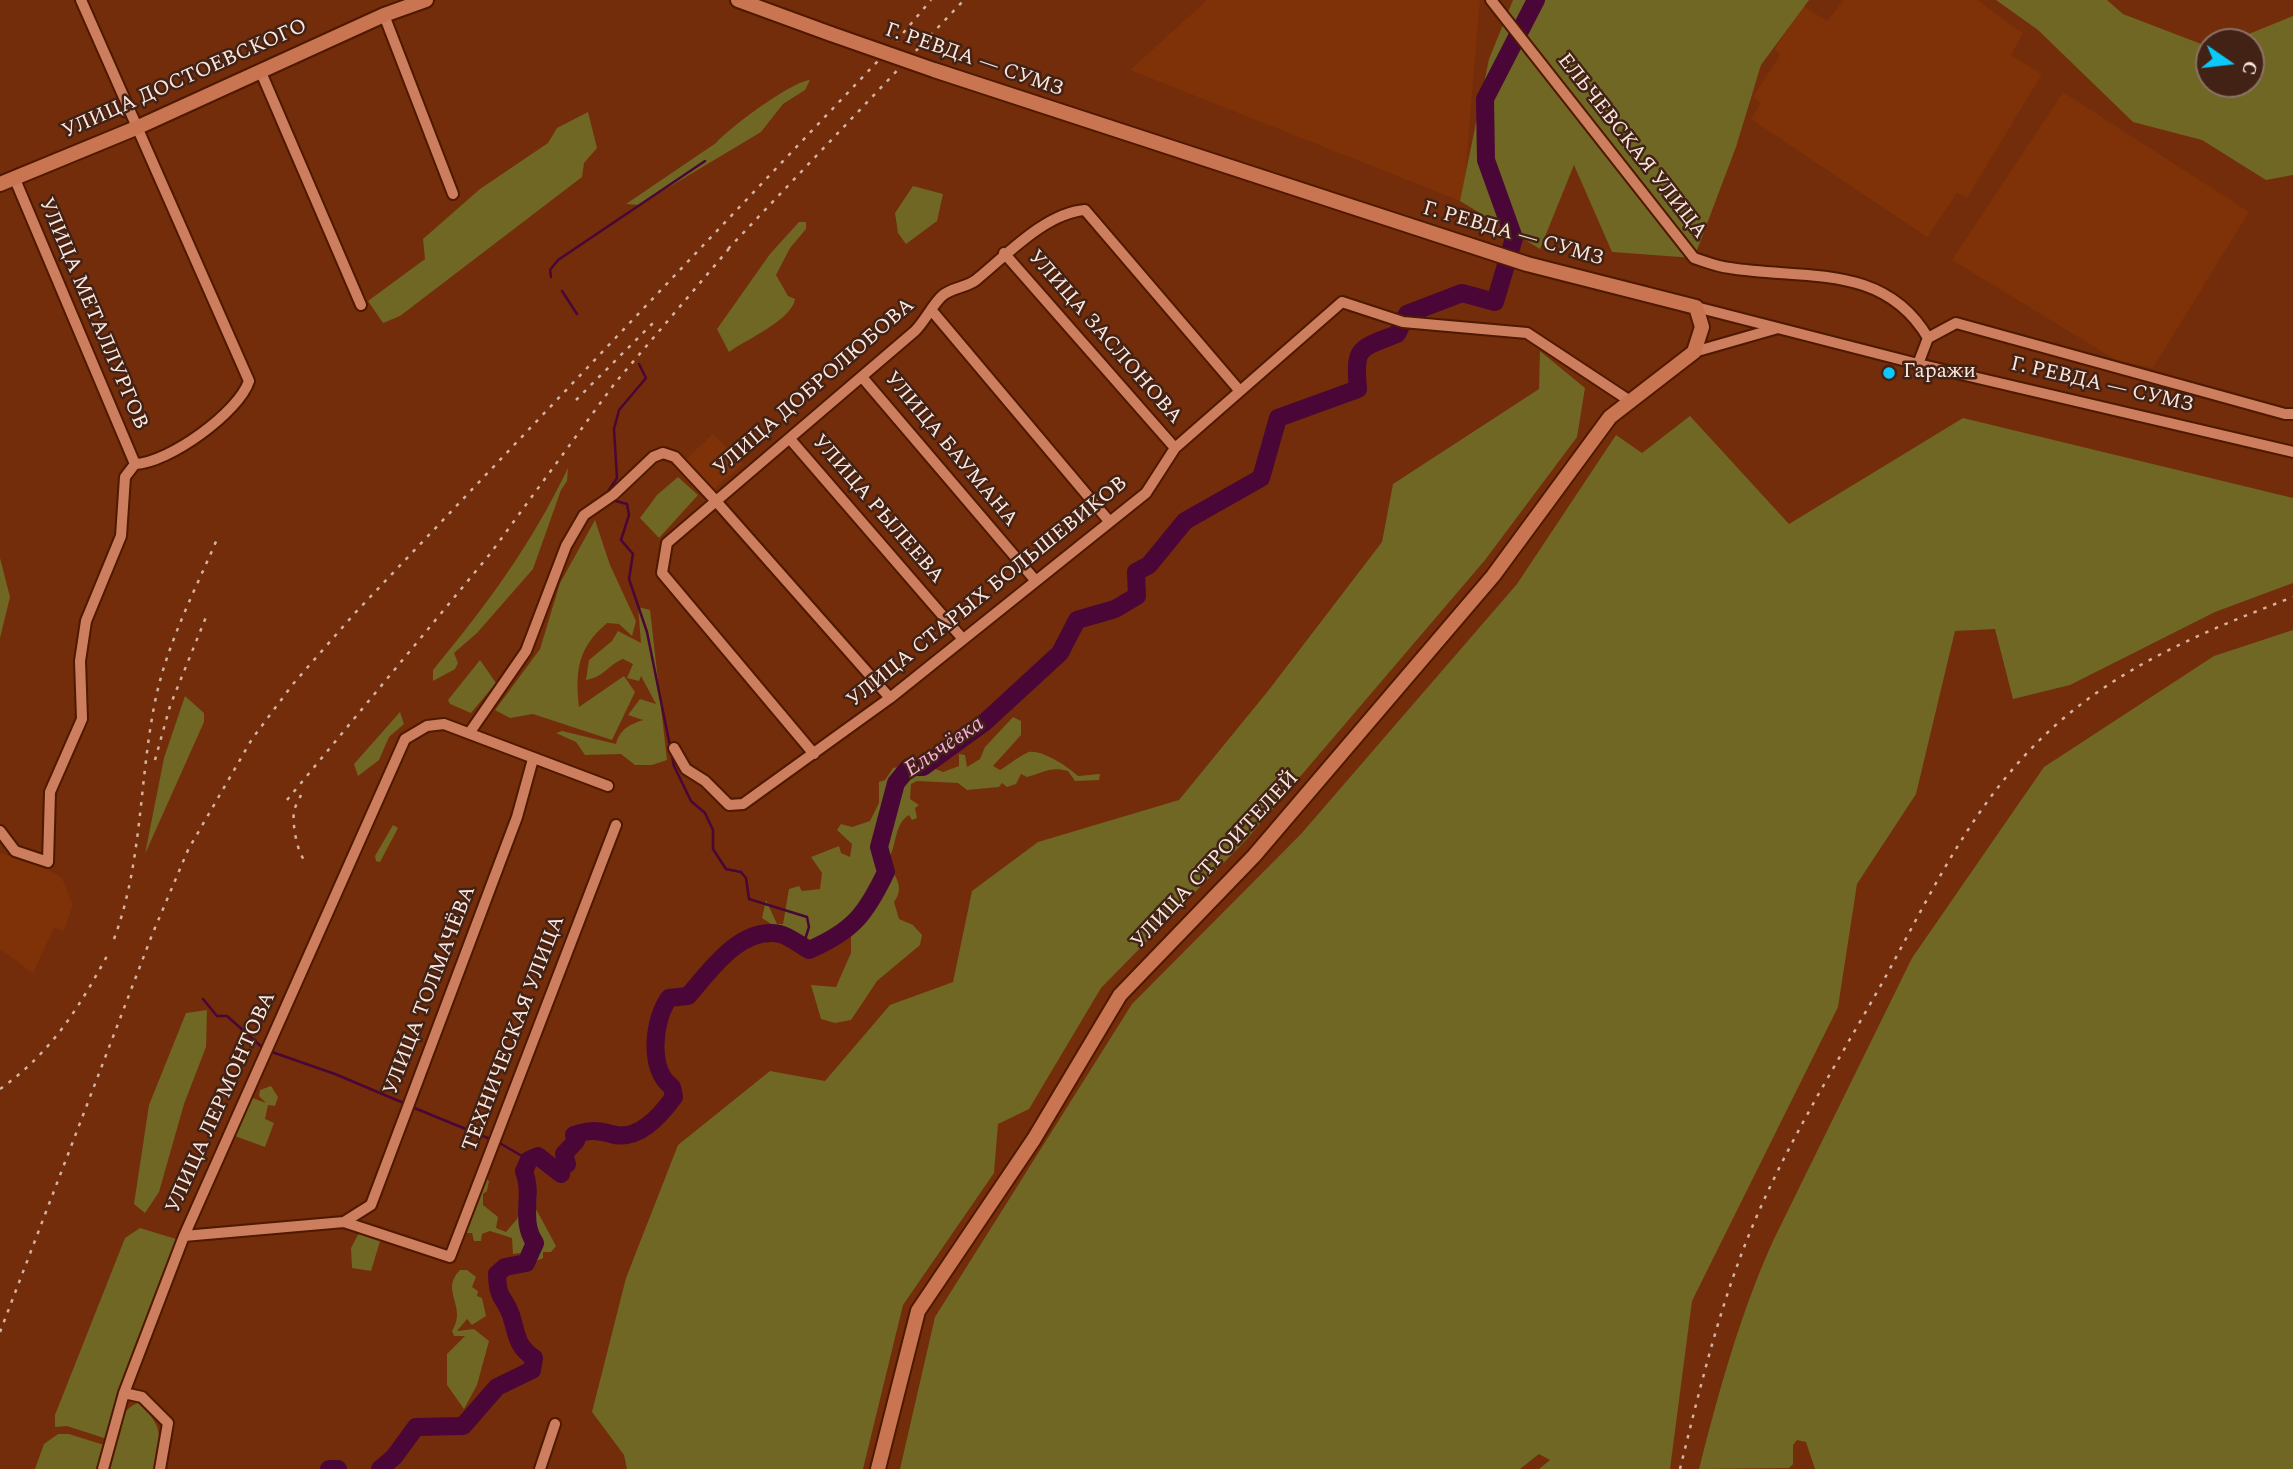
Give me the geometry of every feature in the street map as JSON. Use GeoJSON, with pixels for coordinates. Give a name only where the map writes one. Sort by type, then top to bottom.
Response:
{"type":"FeatureCollection","features":[{"type":"Feature","properties":{"kind":"main road","name":"Г. РЕВДА — СУМЗ"},"geometry":{"type":"LineString","coordinates":[[737,0],[934,70],[1515,260],[1696,307]]}},
{"type":"Feature","properties":{"kind":"main road","name":"УЛИЦА ДОСТОЕВСКОГО"},"geometry":{"type":"LineString","coordinates":[[0,184],[136,128],[415,1]]}},
{"type":"Feature","properties":{"kind":"main road"},"geometry":{"type":"LineString","coordinates":[[1694,352],[1702,327],[1696,307]]}},
{"type":"Feature","properties":{"kind":"main road","name":"УЛИЦА СТРОИТЕЛЕЙ"},"geometry":{"type":"LineString","coordinates":[[878,1469],[918,1311],[1034,1139],[1119,995],[1263,845],[1493,576],[1609,417],[1694,352]]}},
{"type":"Feature","properties":{"kind":"street"},"geometry":{"type":"LineString","coordinates":[[81,0],[136,128]]}},
{"type":"Feature","properties":{"kind":"street","name":"ЕЛЬЧЕВСКАЯ УЛИЦА"},"geometry":{"type":"LineString","coordinates":[[1491,0],[1694,258],[1729,268],[1843,277],[1880,293],[1916,317],[1928,338]]}},
{"type":"Feature","properties":{"kind":"street"},"geometry":{"type":"LineString","coordinates":[[384,15],[453,194]]}},
{"type":"Feature","properties":{"kind":"street"},"geometry":{"type":"LineString","coordinates":[[260,70],[361,305]]}},
{"type":"Feature","properties":{"kind":"street","name":"УЛИЦА МЕТАЛЛУРГОВ"},"geometry":{"type":"LineString","coordinates":[[0,831],[15,851],[48,862],[50,792],[82,719],[80,661],[86,621],[121,536],[125,477],[135,464],[162,458],[205,430],[245,391],[249,380],[136,128]]}},
{"type":"Feature","properties":{"kind":"street","name":"УЛИЦА МЕТАЛЛУРГОВ"},"geometry":{"type":"LineString","coordinates":[[14,177],[135,464]]}},
{"type":"Feature","properties":{"kind":"street","name":"УЛИЦА ДОБРОЛЮБОВА"},"geometry":{"type":"LineString","coordinates":[[814,754],[662,573],[667,543],[862,377],[933,312],[938,299],[953,287],[973,282],[1004,253],[1068,211],[1084,210],[1239,390]]}},
{"type":"Feature","properties":{"kind":"street","name":"УЛИЦА ЗАСЛОНОВА"},"geometry":{"type":"LineString","coordinates":[[1004,253],[1175,448]]}},
{"type":"Feature","properties":{"kind":"street","name":"УЛИЦА СТАРЫХ БОЛЬШЕВИКОВ"},"geometry":{"type":"LineString","coordinates":[[674,748],[686,769],[705,780],[729,805],[743,804],[890,698],[1146,493],[1175,448],[1342,302],[1403,323],[1527,333],[1630,401]]}},
{"type":"Feature","properties":{"kind":"street","name":"Г. РЕВДА — СУМЗ"},"geometry":{"type":"LineString","coordinates":[[1696,307],[1918,364],[2293,452]]}},
{"type":"Feature","properties":{"kind":"street"},"geometry":{"type":"LineString","coordinates":[[933,312],[1109,521]]}},
{"type":"Feature","properties":{"kind":"street"},"geometry":{"type":"LineString","coordinates":[[1918,364],[1928,338],[1955,323],[2285,415],[2293,414]]}},
{"type":"Feature","properties":{"kind":"street","name":"УЛИЦА СТРОИТЕЛЕЙ"},"geometry":{"type":"LineString","coordinates":[[1694,352],[1778,328]]}},
{"type":"Feature","properties":{"kind":"street","name":"УЛИЦА БАУМАНА"},"geometry":{"type":"LineString","coordinates":[[862,377],[1035,580]]}},
{"type":"Feature","properties":{"kind":"street","name":"УЛИЦА РЫЛЕЕВА"},"geometry":{"type":"LineString","coordinates":[[790,439],[962,638]]}},
{"type":"Feature","properties":{"kind":"street"},"geometry":{"type":"LineString","coordinates":[[608,786],[533,759],[470,732],[526,652],[566,546],[589,510],[607,500],[653,457],[663,453],[674,457],[715,500],[890,698]]}},
{"type":"Feature","properties":{"kind":"street","name":"УЛИЦА ЛЕРМОНТОВА"},"geometry":{"type":"LineString","coordinates":[[103,1469],[124,1392],[184,1236],[405,738],[438,724],[470,732]]}},
{"type":"Feature","properties":{"kind":"street","name":"УЛИЦА ТОЛМАЧЁВА"},"geometry":{"type":"LineString","coordinates":[[344,1222],[371,1205],[517,817],[533,759]]}},
{"type":"Feature","properties":{"kind":"street","name":"ТЕХНИЧЕСКАЯ УЛИЦА"},"geometry":{"type":"LineString","coordinates":[[344,1222],[450,1257],[616,825]]}},
{"type":"Feature","properties":{"kind":"street"},"geometry":{"type":"LineString","coordinates":[[184,1236],[344,1222]]}},
{"type":"Feature","properties":{"kind":"street"},"geometry":{"type":"LineString","coordinates":[[124,1392],[142,1397],[168,1423],[160,1469]]}},
{"type":"Feature","properties":{"kind":"street"},"geometry":{"type":"LineString","coordinates":[[540,1469],[555,1424]]}},
{"type":"Feature","properties":{"kind":"shaded area"},"geometry":{"type":"Polygon","coordinates":[[[1207,0],[1480,0],[1464,191],[1460,201],[1130,70],[1207,0]]]}},
{"type":"Feature","properties":{"kind":"shaded area"},"geometry":{"type":"Polygon","coordinates":[[[1513,0],[1809,0],[1761,65],[1736,147],[1694,258],[1612,252],[1574,165],[1540,249],[1460,201],[1489,59],[1513,0]]]}},
{"type":"Feature","properties":{"kind":"shaded area"},"geometry":{"type":"Polygon","coordinates":[[[1844,0],[1977,0],[2023,33],[2011,55],[2042,74],[1967,198],[1957,193],[1927,237],[1751,119],[1761,103],[1753,97],[1780,55],[1774,50],[1803,6],[1827,21],[1844,0]]]}},
{"type":"Feature","properties":{"kind":"shaded area"},"geometry":{"type":"Polygon","coordinates":[[[1996,0],[2107,0],[2123,14],[2195,42],[2195,98],[2265,98],[2263,28],[2293,16],[2293,175],[2266,180],[2202,140],[2133,122],[2038,30],[1996,0]]]}},
{"type":"Feature","properties":{"kind":"shaded area"},"geometry":{"type":"Polygon","coordinates":[[[810,80],[805,90],[783,104],[761,132],[639,205],[626,204],[716,143],[761,106],[801,82],[810,80]]]}},
{"type":"Feature","properties":{"kind":"shaded area"},"geometry":{"type":"Polygon","coordinates":[[[2063,92],[2249,212],[2153,368],[2116,360],[1952,260],[2063,92]]]}},
{"type":"Feature","properties":{"kind":"shaded area"},"geometry":{"type":"Polygon","coordinates":[[[588,112],[597,148],[584,163],[582,177],[400,316],[383,323],[368,301],[425,259],[423,239],[480,189],[548,143],[557,128],[588,112]]]}},
{"type":"Feature","properties":{"kind":"shaded area"},"geometry":{"type":"Polygon","coordinates":[[[913,186],[943,194],[937,221],[906,244],[898,233],[895,213],[913,186]]]}},
{"type":"Feature","properties":{"kind":"shaded area"},"geometry":{"type":"Polygon","coordinates":[[[799,222],[806,222],[806,229],[790,248],[776,275],[788,296],[795,299],[792,307],[778,322],[729,352],[717,329],[770,254],[799,222]]]}},
{"type":"Feature","properties":{"kind":"shaded area"},"geometry":{"type":"Polygon","coordinates":[[[1540,351],[1585,388],[1577,437],[1485,560],[1246,840],[1101,988],[1029,1109],[998,1124],[994,1173],[903,1305],[863,1469],[627,1469],[624,1455],[592,1412],[626,1278],[678,1145],[770,1071],[825,1081],[890,1005],[953,982],[972,891],[1038,842],[1179,800],[1268,691],[1382,542],[1393,484],[1539,389],[1540,351]]]}},
{"type":"Feature","properties":{"kind":"shaded area"},"geometry":{"type":"Polygon","coordinates":[[[1690,416],[1789,524],[1963,418],[2293,498],[2293,583],[2215,612],[2070,685],[2013,699],[1995,629],[1955,631],[1916,794],[1857,884],[1838,1007],[1692,1301],[1670,1469],[1539,1469],[1550,1460],[1539,1454],[1520,1469],[900,1469],[935,1317],[1132,1004],[1301,834],[1517,584],[1616,435],[1642,453],[1690,416]]]}},
{"type":"Feature","properties":{"kind":"shaded area"},"geometry":{"type":"Polygon","coordinates":[[[713,434],[743,464],[713,490],[685,460],[713,434]]]}},
{"type":"Feature","properties":{"kind":"shaded area"},"geometry":{"type":"Polygon","coordinates":[[[568,468],[567,481],[561,490],[533,569],[477,633],[454,653],[458,663],[455,669],[433,681],[433,670],[507,574],[539,523],[568,468]]]}},
{"type":"Feature","properties":{"kind":"shaded area"},"geometry":{"type":"Polygon","coordinates":[[[678,477],[698,495],[659,538],[640,518],[657,495],[678,477]]]}},
{"type":"Feature","properties":{"kind":"shaded area"},"geometry":{"type":"Polygon","coordinates":[[[595,520],[610,565],[636,621],[632,636],[619,624],[607,623],[590,641],[578,671],[579,707],[624,676],[635,692],[612,740],[533,714],[510,718],[495,710],[540,649],[560,583],[595,520]]]}},
{"type":"Feature","properties":{"kind":"shaded area"},"geometry":{"type":"Polygon","coordinates":[[[0,558],[10,597],[0,638],[0,558]]]}},
{"type":"Feature","properties":{"kind":"shaded area"},"geometry":{"type":"Polygon","coordinates":[[[638,607],[650,610],[667,760],[652,765],[635,765],[621,754],[585,755],[576,742],[556,733],[562,731],[616,744],[626,728],[643,720],[628,715],[640,699],[656,704],[641,676],[639,681],[627,678],[633,664],[623,659],[598,676],[586,680],[589,660],[612,641],[618,631],[641,643],[638,607]]]}},
{"type":"Feature","properties":{"kind":"shaded area"},"geometry":{"type":"Polygon","coordinates":[[[2293,630],[2293,1469],[1815,1469],[1806,1442],[1797,1440],[1793,1445],[1793,1464],[1789,1468],[1699,1469],[1731,1353],[1761,1269],[1912,958],[2044,767],[2214,656],[2293,630]]]}},
{"type":"Feature","properties":{"kind":"shaded area"},"geometry":{"type":"Polygon","coordinates":[[[480,660],[496,683],[471,713],[450,704],[448,700],[480,660]]]}},
{"type":"Feature","properties":{"kind":"shaded area"},"geometry":{"type":"Polygon","coordinates":[[[185,696],[204,713],[204,722],[145,854],[164,758],[185,696]]]}},
{"type":"Feature","properties":{"kind":"shaded area"},"geometry":{"type":"Polygon","coordinates":[[[400,712],[404,724],[389,737],[379,760],[358,776],[354,764],[400,712]]]}},
{"type":"Feature","properties":{"kind":"shaded area"},"geometry":{"type":"Polygon","coordinates":[[[1013,717],[1021,721],[1021,735],[993,766],[1000,770],[1026,753],[1035,752],[1055,760],[1078,776],[1100,774],[1099,780],[1075,781],[1068,771],[1056,769],[1027,777],[1021,774],[1016,784],[1007,787],[1002,783],[999,787],[967,790],[958,783],[917,781],[911,784],[910,799],[919,805],[915,808],[917,818],[912,820],[909,815],[904,819],[889,858],[899,885],[898,896],[894,902],[899,919],[913,925],[922,935],[920,945],[877,981],[851,1020],[835,1023],[821,1019],[811,985],[836,987],[851,953],[851,935],[816,953],[762,918],[766,900],[777,924],[783,924],[789,889],[799,886],[802,891],[820,889],[822,873],[811,857],[839,846],[841,853],[850,857],[852,844],[837,830],[841,824],[852,827],[870,821],[879,803],[879,782],[885,780],[893,768],[921,763],[943,772],[959,766],[959,754],[965,755],[967,767],[980,759],[985,747],[1013,717]]]}},
{"type":"Feature","properties":{"kind":"shaded area"},"geometry":{"type":"Polygon","coordinates":[[[393,825],[398,828],[380,862],[376,861],[375,856],[393,825]]]}},
{"type":"Feature","properties":{"kind":"shaded area"},"geometry":{"type":"Polygon","coordinates":[[[0,853],[46,868],[62,878],[73,905],[64,931],[54,928],[33,973],[0,949],[0,853]]]}},
{"type":"Feature","properties":{"kind":"shaded area"},"geometry":{"type":"Polygon","coordinates":[[[207,1010],[206,1047],[184,1104],[159,1192],[145,1213],[134,1204],[149,1105],[186,1013],[207,1010]]]}},
{"type":"Feature","properties":{"kind":"shaded area"},"geometry":{"type":"Polygon","coordinates":[[[271,1086],[278,1097],[275,1106],[268,1105],[265,1119],[274,1123],[265,1147],[232,1135],[250,1097],[266,1103],[259,1096],[260,1090],[271,1086]]]}},
{"type":"Feature","properties":{"kind":"shaded area"},"geometry":{"type":"Polygon","coordinates":[[[486,1178],[489,1181],[487,1191],[483,1194],[483,1205],[498,1217],[496,1228],[506,1232],[517,1219],[524,1200],[530,1199],[532,1204],[533,1197],[537,1196],[536,1209],[556,1246],[551,1252],[543,1252],[543,1258],[525,1266],[519,1261],[520,1253],[513,1254],[512,1238],[490,1231],[482,1234],[481,1241],[474,1241],[472,1233],[464,1233],[486,1178]]]}},
{"type":"Feature","properties":{"kind":"shaded area"},"geometry":{"type":"Polygon","coordinates":[[[140,1228],[176,1239],[129,1361],[107,1439],[67,1426],[55,1427],[55,1415],[125,1238],[140,1228]]]}},
{"type":"Feature","properties":{"kind":"shaded area"},"geometry":{"type":"Polygon","coordinates":[[[361,1229],[381,1238],[371,1271],[352,1268],[351,1248],[361,1229]]]}},
{"type":"Feature","properties":{"kind":"shaded area"},"geometry":{"type":"Polygon","coordinates":[[[460,1270],[467,1270],[476,1277],[472,1287],[478,1291],[477,1296],[482,1298],[486,1316],[472,1325],[467,1319],[457,1331],[474,1329],[489,1341],[477,1385],[464,1409],[447,1385],[447,1354],[465,1336],[454,1336],[452,1331],[457,1314],[452,1285],[460,1270]]]}},
{"type":"Feature","properties":{"kind":"shaded area"},"geometry":{"type":"Polygon","coordinates":[[[138,1403],[157,1425],[159,1440],[155,1469],[106,1469],[119,1422],[130,1407],[138,1403]]]}},
{"type":"Feature","properties":{"kind":"shaded area"},"geometry":{"type":"Polygon","coordinates":[[[58,1434],[69,1434],[104,1445],[97,1469],[35,1469],[44,1444],[58,1434]]]}},
{"type":"Feature","properties":{"kind":"waterway","name":"Ельчёвка"},"geometry":{"type":"LineString","coordinates":[[380,1469],[394,1457],[416,1427],[463,1426],[497,1387],[532,1370],[534,1358],[518,1339],[511,1315],[500,1294],[497,1274],[505,1267],[526,1263],[535,1243],[528,1225],[528,1190],[524,1171],[529,1160],[538,1156],[561,1174],[563,1165],[567,1164],[564,1154],[576,1141],[574,1135],[593,1131],[621,1135],[639,1131],[655,1119],[674,1097],[672,1087],[664,1079],[656,1057],[659,1019],[669,998],[688,996],[716,963],[752,937],[765,933],[780,934],[809,950],[847,928],[872,899],[886,872],[879,847],[896,783],[909,767],[923,767],[985,722],[1060,653],[1077,620],[1115,609],[1137,596],[1136,572],[1149,565],[1185,521],[1261,478],[1278,418],[1358,389],[1357,364],[1362,351],[1397,334],[1407,314],[1462,293],[1495,302],[1514,238],[1486,160],[1485,99],[1536,0]]}},
{"type":"Feature","properties":{"kind":"waterway"},"geometry":{"type":"LineString","coordinates":[[551,277],[550,270],[558,260],[705,161]]}},
{"type":"Feature","properties":{"kind":"waterway"},"geometry":{"type":"LineString","coordinates":[[562,291],[577,314]]}},
{"type":"Feature","properties":{"kind":"waterway"},"geometry":{"type":"LineString","coordinates":[[607,493],[617,478],[614,429],[619,410],[646,378],[639,364]]}},
{"type":"Feature","properties":{"kind":"waterway"},"geometry":{"type":"LineString","coordinates":[[612,500],[627,504],[629,515],[621,540],[633,554],[629,579],[647,632],[674,766],[691,801],[705,813],[713,830],[713,849],[726,869],[741,872],[746,878],[749,899],[807,917],[809,927],[803,946]]}},
{"type":"Feature","properties":{"kind":"waterway"},"geometry":{"type":"LineString","coordinates":[[203,999],[217,1016],[227,1016],[263,1048]]}},
{"type":"Feature","properties":{"kind":"waterway"},"geometry":{"type":"LineString","coordinates":[[269,1051],[335,1074],[406,1104]]}},
{"type":"Feature","properties":{"kind":"waterway"},"geometry":{"type":"LineString","coordinates":[[412,1107],[490,1139]]}},
{"type":"Feature","properties":{"kind":"waterway"},"geometry":{"type":"LineString","coordinates":[[496,1141],[529,1160]]}},
{"type":"Feature","properties":{"kind":"waterway","name":"Ельчёвка"},"geometry":{"type":"LineString","coordinates":[[329,1469],[338,1469]]}},
{"type":"Feature","properties":{"kind":"railway"},"geometry":{"type":"LineString","coordinates":[[0,1332],[152,935],[188,850],[252,739],[293,684],[355,613],[893,45],[931,0]]}},
{"type":"Feature","properties":{"kind":"railway"},"geometry":{"type":"LineString","coordinates":[[728,249],[964,0]]}},
{"type":"Feature","properties":{"kind":"railway"},"geometry":{"type":"LineString","coordinates":[[287,800],[490,554],[615,383],[733,244]]}},
{"type":"Feature","properties":{"kind":"railway"},"geometry":{"type":"LineString","coordinates":[[576,400],[653,323]]}},
{"type":"Feature","properties":{"kind":"railway"},"geometry":{"type":"LineString","coordinates":[[114,939],[130,882],[149,736],[159,685],[181,620],[218,537]]}},
{"type":"Feature","properties":{"kind":"railway"},"geometry":{"type":"LineString","coordinates":[[1680,1469],[1732,1279],[1770,1187],[1801,1125],[1941,874],[1982,809],[2030,750],[2058,723],[2112,682],[2200,635],[2293,597]]}},
{"type":"Feature","properties":{"kind":"railway"},"geometry":{"type":"LineString","coordinates":[[155,760],[170,706],[208,612]]}},
{"type":"Feature","properties":{"kind":"railway"},"geometry":{"type":"LineString","coordinates":[[301,795],[294,811],[294,823],[298,846],[306,862]]}},
{"type":"Feature","properties":{"kind":"railway"},"geometry":{"type":"LineString","coordinates":[[0,1089],[49,1045],[75,1011],[108,954]]}},
{"type":"Feature","properties":{"kind":"place","name":"Гаражи"},"geometry":{"type":"Point","coordinates":[1889,373]}}]}
